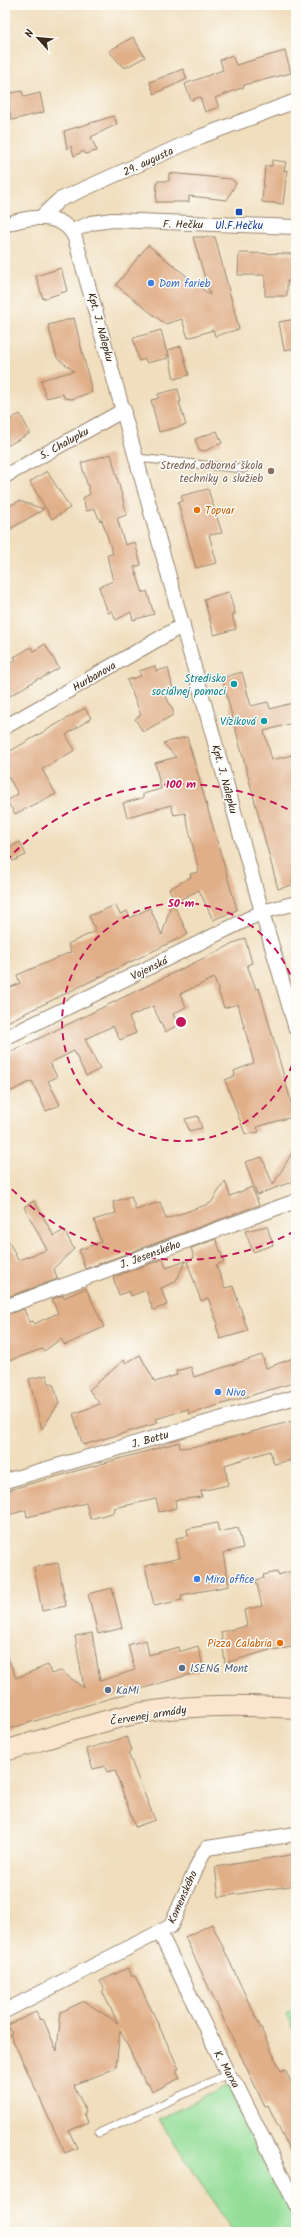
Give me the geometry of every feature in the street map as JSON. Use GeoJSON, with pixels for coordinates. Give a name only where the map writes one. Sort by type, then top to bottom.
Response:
{"type":"FeatureCollection","features":[{"type":"Feature","properties":{"kind":"street","name":"29. augusta"},"geometry":{"type":"LineString","coordinates":[[40,218],[59,200],[202,136],[296,101]]}},
{"type":"Feature","properties":{"kind":"street"},"geometry":{"type":"LineString","coordinates":[[5,225],[18,220],[40,218],[59,220],[72,231]]}},
{"type":"Feature","properties":{"kind":"street","name":"F. Hečku"},"geometry":{"type":"LineString","coordinates":[[72,231],[91,223],[112,220],[296,226]]}},
{"type":"Feature","properties":{"kind":"street","name":"Kpt. J. Nálepku"},"geometry":{"type":"LineString","coordinates":[[72,231],[81,257],[124,410],[262,912],[296,1029]]}},
{"type":"Feature","properties":{"kind":"street","name":"S. Chalupku"},"geometry":{"type":"LineString","coordinates":[[5,476],[124,410]]}},
{"type":"Feature","properties":{"kind":"street","name":"Hurbanova"},"geometry":{"type":"LineString","coordinates":[[5,727],[183,625]]}},
{"type":"Feature","properties":{"kind":"street","name":"Vojenská"},"geometry":{"type":"LineString","coordinates":[[5,1038],[262,912],[296,903]]}},
{"type":"Feature","properties":{"kind":"street","name":"J. Jesenského"},"geometry":{"type":"LineString","coordinates":[[5,1307],[296,1201]]}},
{"type":"Feature","properties":{"kind":"street","name":"J. Bottu"},"geometry":{"type":"LineString","coordinates":[[5,1481],[296,1397]]}},
{"type":"Feature","properties":{"kind":"street","name":"Červenej armády"},"geometry":{"type":"LineString","coordinates":[[5,1751],[118,1718],[165,1710],[213,1706],[296,1708]]}},
{"type":"Feature","properties":{"kind":"street","name":"Komenského"},"geometry":{"type":"LineString","coordinates":[[5,2010],[160,1933],[171,1926],[202,1855],[207,1848],[296,1834]]}},
{"type":"Feature","properties":{"kind":"street","name":"K. Marxa"},"geometry":{"type":"LineString","coordinates":[[160,1933],[228,2074],[237,2086],[296,2205]]}},
{"type":"Feature","properties":{"kind":"lane"},"geometry":{"type":"LineString","coordinates":[[137,458],[244,469]]}},
{"type":"Feature","properties":{"kind":"lane"},"geometry":{"type":"LineString","coordinates":[[99,2133],[228,2074]]}},
{"type":"Feature","properties":{"kind":"green space"},"geometry":{"type":"Polygon","coordinates":[[[296,2008],[296,2035],[286,2014],[296,2008]]]}},
{"type":"Feature","properties":{"kind":"green space"},"geometry":{"type":"Polygon","coordinates":[[[229,2085],[296,2219],[296,2232],[233,2232],[159,2119],[229,2085]]]}},
{"type":"Feature","properties":{"kind":"building"},"geometry":{"type":"Polygon","coordinates":[[[133,37],[145,57],[127,67],[123,67],[109,51],[133,37]]]}},
{"type":"Feature","properties":{"kind":"building"},"geometry":{"type":"Polygon","coordinates":[[[285,51],[291,73],[244,85],[244,87],[215,98],[219,107],[205,112],[200,97],[191,100],[185,84],[223,70],[220,60],[232,55],[236,65],[285,51]]]}},
{"type":"Feature","properties":{"kind":"building"},"geometry":{"type":"Polygon","coordinates":[[[183,69],[187,79],[154,94],[150,82],[183,69]]]}},
{"type":"Feature","properties":{"kind":"building"},"geometry":{"type":"Polygon","coordinates":[[[22,91],[24,97],[40,93],[44,112],[12,120],[5,94],[22,91]]]}},
{"type":"Feature","properties":{"kind":"building"},"geometry":{"type":"Polygon","coordinates":[[[114,116],[117,124],[91,137],[97,151],[85,154],[84,151],[74,156],[71,146],[67,149],[64,131],[114,116]]]}},
{"type":"Feature","properties":{"kind":"building"},"geometry":{"type":"Polygon","coordinates":[[[272,160],[286,162],[284,171],[287,170],[283,204],[262,202],[265,166],[272,166],[272,160]]]}},
{"type":"Feature","properties":{"kind":"building"},"geometry":{"type":"Polygon","coordinates":[[[169,173],[231,179],[236,183],[227,200],[189,196],[189,202],[156,202],[157,181],[169,181],[169,173]]]}},
{"type":"Feature","properties":{"kind":"building"},"geometry":{"type":"Polygon","coordinates":[[[193,237],[215,237],[239,329],[215,336],[213,330],[188,338],[182,319],[165,324],[116,285],[148,245],[210,295],[193,237]]]}},
{"type":"Feature","properties":{"kind":"building"},"geometry":{"type":"Polygon","coordinates":[[[239,253],[296,254],[296,283],[287,281],[287,296],[265,296],[265,275],[238,275],[239,253]]]}},
{"type":"Feature","properties":{"kind":"building"},"geometry":{"type":"Polygon","coordinates":[[[61,268],[67,291],[43,299],[36,276],[61,268]]]}},
{"type":"Feature","properties":{"kind":"building"},"geometry":{"type":"Polygon","coordinates":[[[74,318],[92,392],[72,399],[64,398],[63,394],[46,398],[41,380],[74,371],[57,358],[48,325],[74,318]]]}},
{"type":"Feature","properties":{"kind":"building"},"geometry":{"type":"Polygon","coordinates":[[[296,319],[296,348],[284,350],[279,322],[296,319]]]}},
{"type":"Feature","properties":{"kind":"building"},"geometry":{"type":"Polygon","coordinates":[[[161,330],[168,358],[147,363],[145,359],[139,361],[133,338],[161,330]]]}},
{"type":"Feature","properties":{"kind":"building"},"geometry":{"type":"Polygon","coordinates":[[[181,346],[189,375],[174,379],[168,350],[181,346]]]}},
{"type":"Feature","properties":{"kind":"building"},"geometry":{"type":"Polygon","coordinates":[[[178,389],[181,402],[179,402],[186,425],[159,432],[151,400],[159,398],[158,394],[178,389]]]}},
{"type":"Feature","properties":{"kind":"building"},"geometry":{"type":"Polygon","coordinates":[[[20,414],[30,433],[5,447],[5,422],[20,414]]]}},
{"type":"Feature","properties":{"kind":"building"},"geometry":{"type":"Polygon","coordinates":[[[217,431],[222,443],[205,451],[199,450],[195,439],[217,431]]]}},
{"type":"Feature","properties":{"kind":"building"},"geometry":{"type":"Polygon","coordinates":[[[111,454],[127,515],[117,518],[125,545],[135,542],[141,565],[134,567],[143,593],[147,591],[154,614],[133,620],[131,612],[116,620],[112,611],[108,613],[99,587],[113,581],[107,555],[113,554],[102,520],[100,521],[95,509],[86,511],[83,498],[90,494],[81,463],[111,454]]]}},
{"type":"Feature","properties":{"kind":"building"},"geometry":{"type":"Polygon","coordinates":[[[47,471],[70,508],[52,519],[30,482],[47,471]]]}},
{"type":"Feature","properties":{"kind":"building"},"geometry":{"type":"Polygon","coordinates":[[[208,489],[222,533],[209,535],[217,563],[196,568],[178,502],[183,501],[181,496],[208,489]]]}},
{"type":"Feature","properties":{"kind":"building"},"geometry":{"type":"Polygon","coordinates":[[[19,501],[44,509],[5,532],[5,508],[19,501]]]}},
{"type":"Feature","properties":{"kind":"building"},"geometry":{"type":"Polygon","coordinates":[[[229,592],[235,614],[232,615],[236,629],[214,635],[204,599],[229,592]]]}},
{"type":"Feature","properties":{"kind":"building"},"geometry":{"type":"Polygon","coordinates":[[[45,644],[59,668],[40,679],[39,678],[5,699],[5,666],[16,660],[14,657],[31,647],[34,651],[45,644]]]}},
{"type":"Feature","properties":{"kind":"building"},"geometry":{"type":"Polygon","coordinates":[[[155,666],[156,671],[168,668],[174,693],[165,695],[173,710],[173,715],[143,732],[135,719],[141,715],[127,680],[141,676],[139,671],[155,666]]]}},
{"type":"Feature","properties":{"kind":"building"},"geometry":{"type":"Polygon","coordinates":[[[242,672],[251,706],[268,702],[270,709],[296,702],[296,722],[264,731],[272,760],[296,754],[296,876],[293,877],[295,884],[278,889],[222,678],[242,672]]]}},
{"type":"Feature","properties":{"kind":"building"},"geometry":{"type":"Polygon","coordinates":[[[85,708],[91,718],[66,735],[75,750],[42,769],[56,794],[15,814],[7,801],[18,794],[5,771],[5,754],[85,708]]]}},
{"type":"Feature","properties":{"kind":"building"},"geometry":{"type":"Polygon","coordinates":[[[187,737],[237,910],[213,920],[199,890],[176,902],[169,889],[191,877],[190,874],[199,872],[185,813],[174,815],[171,805],[127,817],[123,803],[143,798],[143,794],[161,789],[155,763],[176,757],[163,743],[187,737]]]}},
{"type":"Feature","properties":{"kind":"building"},"geometry":{"type":"Polygon","coordinates":[[[20,842],[26,855],[13,861],[7,849],[20,842]]]}},
{"type":"Feature","properties":{"kind":"building"},"geometry":{"type":"Polygon","coordinates":[[[172,901],[188,934],[5,1023],[5,990],[20,983],[17,975],[71,952],[68,944],[96,931],[89,916],[115,905],[120,914],[127,911],[130,918],[150,908],[162,935],[172,901]]]}},
{"type":"Feature","properties":{"kind":"building"},"geometry":{"type":"Polygon","coordinates":[[[245,938],[252,963],[247,965],[256,989],[259,988],[295,1116],[257,1127],[259,1132],[245,1134],[225,1080],[235,1076],[234,1071],[254,1063],[238,1004],[224,1008],[214,978],[180,994],[186,1007],[173,1014],[178,1025],[165,1032],[153,1006],[129,1017],[136,1033],[120,1040],[113,1026],[85,1039],[100,1069],[86,1076],[74,1051],[50,1063],[57,1077],[48,1081],[60,1105],[46,1111],[32,1081],[5,1094],[5,1055],[245,938]]]}},
{"type":"Feature","properties":{"kind":"building"},"geometry":{"type":"Polygon","coordinates":[[[198,1116],[202,1128],[189,1131],[185,1119],[198,1116]]]}},
{"type":"Feature","properties":{"kind":"building"},"geometry":{"type":"Polygon","coordinates":[[[296,1146],[296,1180],[257,1195],[245,1162],[262,1157],[273,1185],[296,1146]]]}},
{"type":"Feature","properties":{"kind":"building"},"geometry":{"type":"Polygon","coordinates":[[[225,1181],[230,1196],[252,1187],[259,1205],[85,1269],[79,1250],[101,1242],[94,1220],[116,1213],[113,1202],[131,1196],[136,1210],[160,1202],[166,1219],[211,1203],[225,1181]]]}},
{"type":"Feature","properties":{"kind":"building"},"geometry":{"type":"Polygon","coordinates":[[[34,1201],[54,1236],[64,1230],[74,1249],[54,1268],[57,1279],[5,1298],[5,1234],[18,1260],[47,1250],[24,1207],[34,1201]]]}},
{"type":"Feature","properties":{"kind":"building"},"geometry":{"type":"Polygon","coordinates":[[[267,1226],[273,1245],[253,1252],[245,1231],[267,1226]]]}},
{"type":"Feature","properties":{"kind":"building"},"geometry":{"type":"Polygon","coordinates":[[[216,1239],[224,1262],[216,1265],[225,1288],[233,1286],[248,1331],[220,1339],[216,1325],[218,1324],[208,1298],[201,1301],[187,1261],[194,1258],[191,1248],[216,1239]]]}},
{"type":"Feature","properties":{"kind":"building"},"geometry":{"type":"Polygon","coordinates":[[[163,1259],[166,1268],[186,1261],[175,1282],[161,1288],[167,1305],[153,1310],[146,1290],[131,1296],[129,1291],[119,1295],[113,1277],[163,1259]]]}},
{"type":"Feature","properties":{"kind":"building"},"geometry":{"type":"Polygon","coordinates":[[[86,1288],[104,1327],[65,1345],[61,1339],[44,1351],[42,1349],[5,1362],[5,1315],[24,1309],[29,1322],[33,1321],[34,1324],[58,1313],[52,1299],[63,1295],[64,1298],[86,1288]]]}},
{"type":"Feature","properties":{"kind":"building"},"geometry":{"type":"Polygon","coordinates":[[[140,1355],[155,1382],[177,1375],[176,1371],[191,1367],[194,1377],[262,1355],[266,1368],[296,1357],[296,1382],[189,1414],[188,1409],[156,1419],[158,1423],[83,1445],[73,1414],[100,1404],[89,1390],[124,1360],[126,1363],[140,1355]]]}},
{"type":"Feature","properties":{"kind":"building"},"geometry":{"type":"Polygon","coordinates":[[[47,1375],[49,1384],[53,1383],[59,1403],[42,1429],[29,1379],[47,1375]]]}},
{"type":"Feature","properties":{"kind":"building"},"geometry":{"type":"Polygon","coordinates":[[[296,1420],[296,1459],[274,1464],[270,1451],[225,1465],[228,1485],[201,1491],[202,1497],[175,1500],[176,1508],[159,1512],[156,1499],[114,1508],[115,1512],[90,1519],[86,1503],[27,1517],[26,1510],[5,1516],[5,1491],[179,1442],[180,1448],[200,1446],[296,1420]]]}},
{"type":"Feature","properties":{"kind":"building"},"geometry":{"type":"Polygon","coordinates":[[[217,1523],[219,1532],[238,1528],[243,1548],[223,1553],[229,1586],[181,1595],[182,1600],[154,1606],[145,1566],[180,1558],[176,1538],[188,1536],[187,1529],[217,1523]]]}},
{"type":"Feature","properties":{"kind":"building"},"geometry":{"type":"Polygon","coordinates":[[[58,1563],[66,1606],[42,1611],[34,1567],[58,1563]]]}},
{"type":"Feature","properties":{"kind":"building"},"geometry":{"type":"Polygon","coordinates":[[[296,1570],[296,1636],[292,1637],[295,1646],[274,1651],[273,1649],[225,1663],[221,1632],[247,1626],[244,1610],[262,1606],[256,1580],[264,1578],[263,1575],[277,1572],[278,1575],[296,1570]]]}},
{"type":"Feature","properties":{"kind":"building"},"geometry":{"type":"Polygon","coordinates":[[[112,1588],[122,1628],[98,1634],[88,1594],[112,1588]]]}},
{"type":"Feature","properties":{"kind":"building"},"geometry":{"type":"Polygon","coordinates":[[[92,1633],[100,1681],[135,1670],[128,1645],[146,1640],[149,1655],[178,1647],[179,1652],[198,1646],[204,1670],[5,1730],[5,1699],[11,1696],[5,1682],[5,1651],[16,1678],[48,1665],[51,1674],[61,1671],[84,1688],[75,1636],[92,1633]]]}},
{"type":"Feature","properties":{"kind":"building"},"geometry":{"type":"Polygon","coordinates":[[[127,1737],[132,1750],[128,1753],[155,1820],[135,1827],[115,1770],[107,1772],[106,1766],[93,1769],[86,1749],[127,1737]]]}},
{"type":"Feature","properties":{"kind":"building"},"geometry":{"type":"Polygon","coordinates":[[[296,1854],[296,1885],[219,1897],[215,1867],[296,1854]]]}},
{"type":"Feature","properties":{"kind":"building"},"geometry":{"type":"Polygon","coordinates":[[[212,1924],[281,2071],[285,2069],[296,2093],[296,2164],[268,2105],[265,2107],[185,1937],[212,1924]]]}},
{"type":"Feature","properties":{"kind":"building"},"geometry":{"type":"Polygon","coordinates":[[[128,1968],[132,1976],[135,1976],[152,2011],[179,2069],[176,2070],[180,2078],[152,2092],[148,2083],[146,2084],[120,2030],[116,2068],[74,2085],[86,2112],[84,2113],[88,2122],[69,2131],[77,2148],[65,2153],[10,2034],[12,2033],[8,2025],[36,2012],[40,2020],[43,2019],[57,2051],[61,2012],[84,2001],[118,2023],[102,1991],[104,1990],[100,1981],[128,1968]]]}},
{"type":"Feature","properties":{"kind":"place","name":"Ul.F.Hečku"},"geometry":{"type":"Point","coordinates":[239,212]}},
{"type":"Feature","properties":{"kind":"place","name":"Dom farieb"},"geometry":{"type":"Point","coordinates":[151,283]}},
{"type":"Feature","properties":{"kind":"place","name":"Stredná odborná škola techniky a služieb"},"geometry":{"type":"Point","coordinates":[271,471]}},
{"type":"Feature","properties":{"kind":"place","name":"Topvar"},"geometry":{"type":"Point","coordinates":[197,510]}},
{"type":"Feature","properties":{"kind":"place","name":"Stredisko sociálnej pomoci"},"geometry":{"type":"Point","coordinates":[234,684]}},
{"type":"Feature","properties":{"kind":"place","name":"Víziková"},"geometry":{"type":"Point","coordinates":[264,721]}},
{"type":"Feature","properties":{"kind":"place","name":"Nivo"},"geometry":{"type":"Point","coordinates":[218,1392]}},
{"type":"Feature","properties":{"kind":"place","name":"Mira office"},"geometry":{"type":"Point","coordinates":[197,1579]}},
{"type":"Feature","properties":{"kind":"place","name":"Pizza Calabria"},"geometry":{"type":"Point","coordinates":[280,1643]}},
{"type":"Feature","properties":{"kind":"place","name":"ISENG Mont"},"geometry":{"type":"Point","coordinates":[182,1668]}},
{"type":"Feature","properties":{"kind":"place","name":"KaMi"},"geometry":{"type":"Point","coordinates":[108,1690]}}]}
